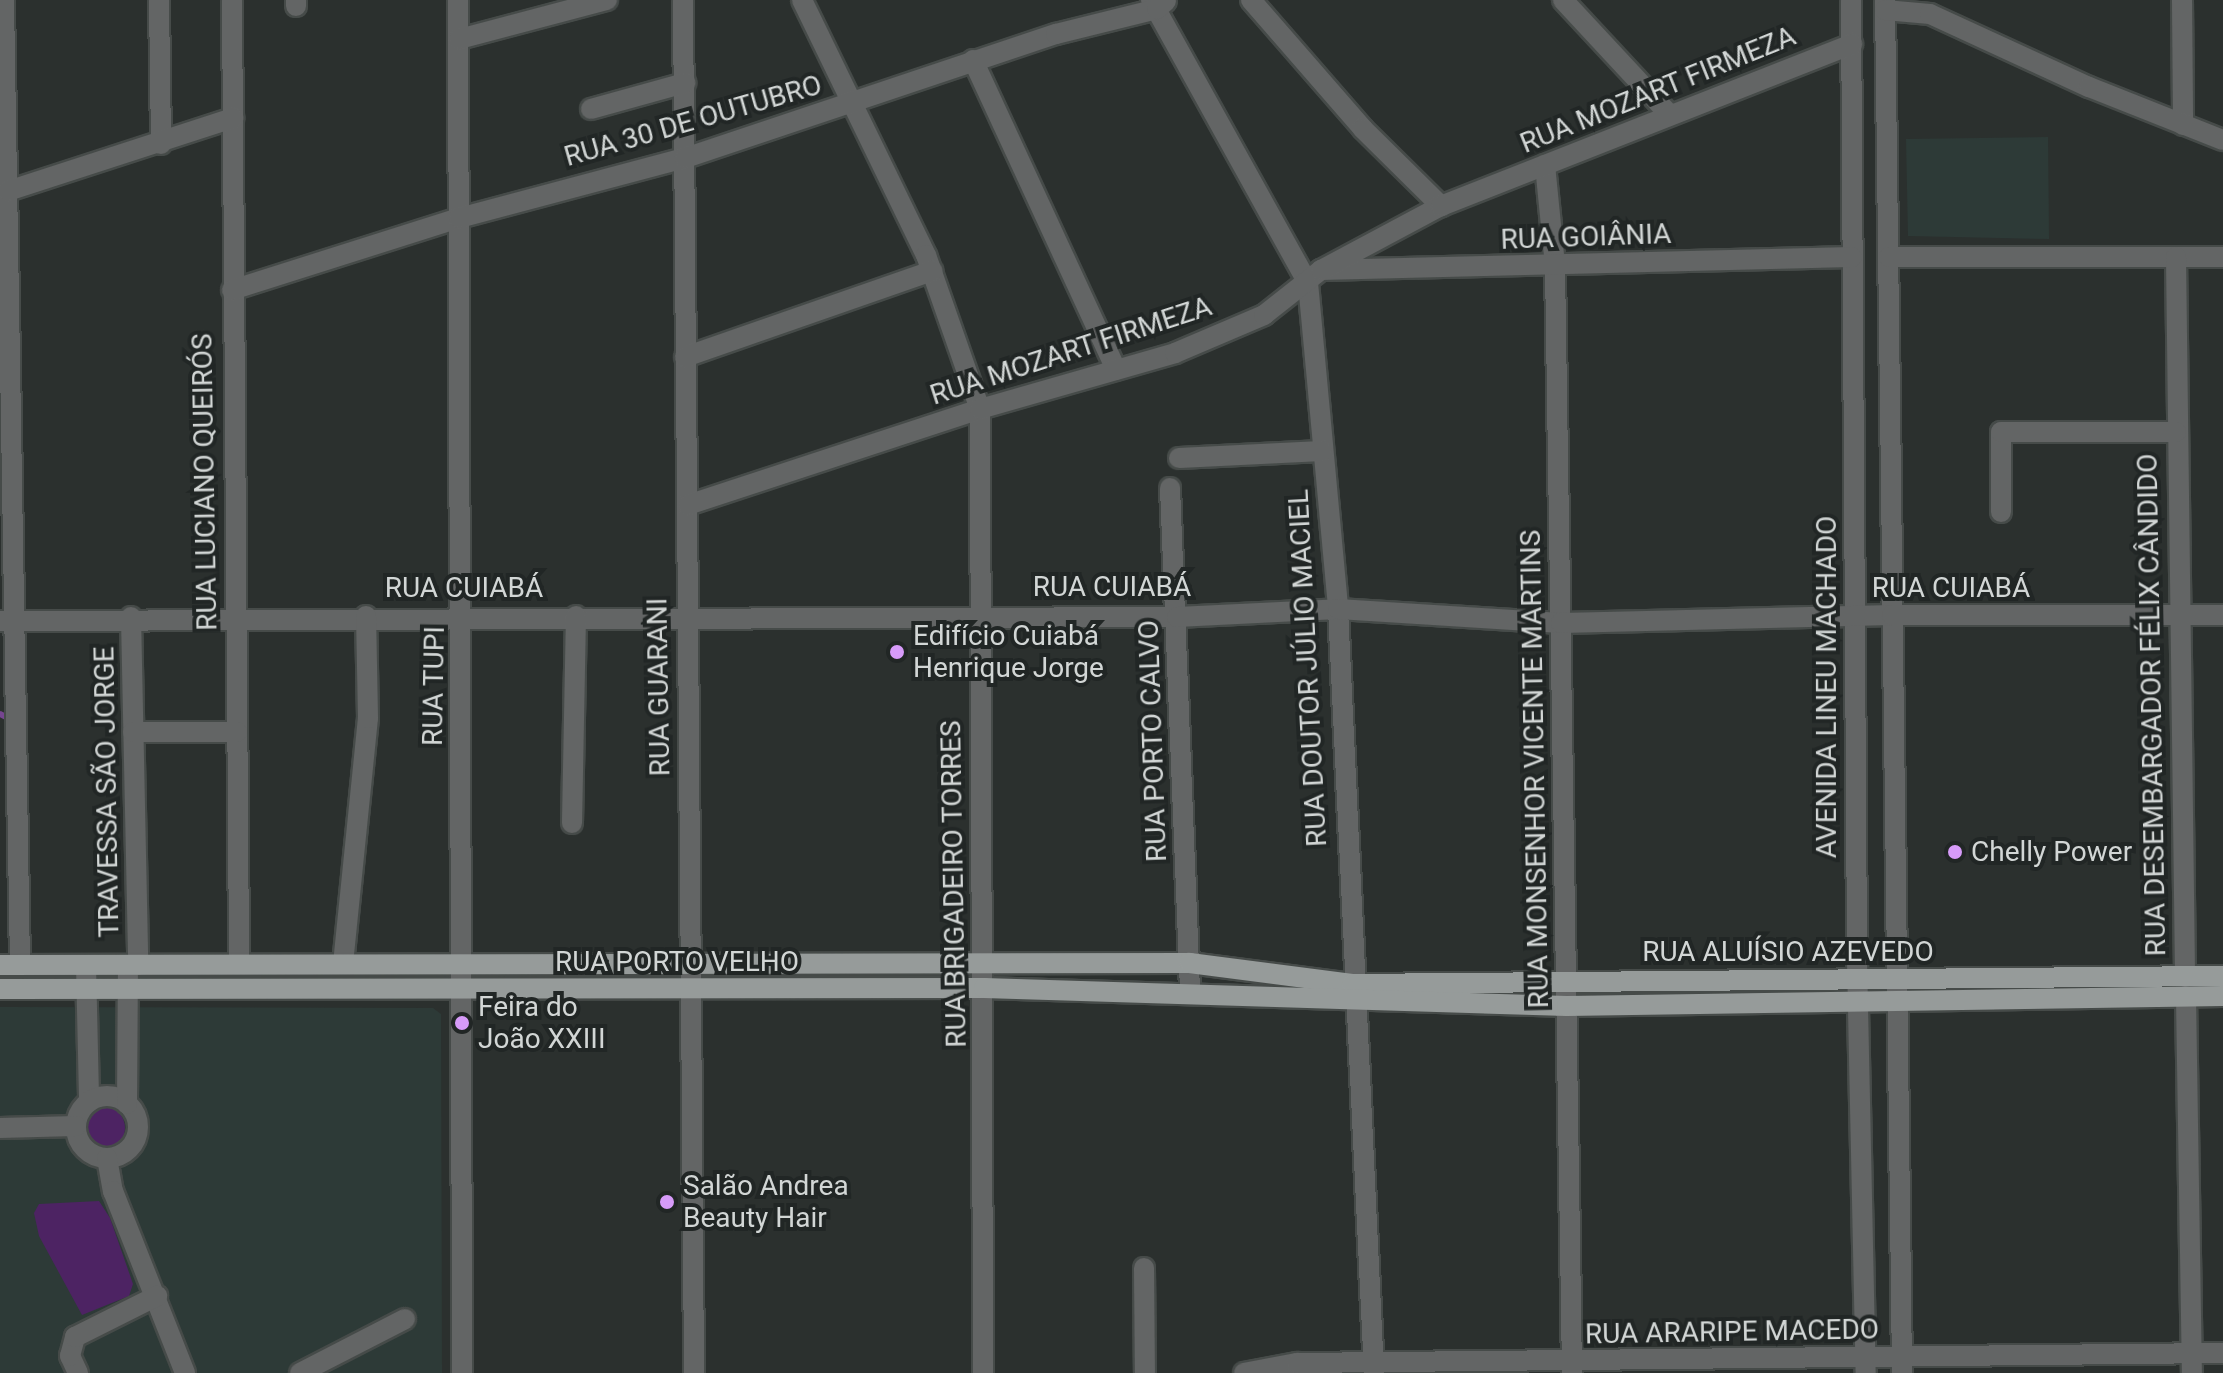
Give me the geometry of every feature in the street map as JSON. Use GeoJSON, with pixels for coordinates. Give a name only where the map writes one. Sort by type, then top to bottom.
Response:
{"type":"FeatureCollection","features":[{"type":"Feature","properties":{"kind":"main road","name":"RUA PORTO VELHO"},"geometry":{"type":"LineString","coordinates":[[10,965],[983,966],[1190,963],[1353,994]]}},
{"type":"Feature","properties":{"kind":"main road","name":"RUA ALUÍSIO AZEVEDO"},"geometry":{"type":"LineString","coordinates":[[2186,987],[2223,976]]}},
{"type":"Feature","properties":{"kind":"main road","name":"RUA ALUÍSIO AZEVEDO"},"geometry":{"type":"LineString","coordinates":[[1353,994],[1566,982],[1859,979],[1895,990]]}},
{"type":"Feature","properties":{"kind":"main road","name":"RUA ALUÍSIO AZEVEDO"},"geometry":{"type":"LineString","coordinates":[[1353,994],[1567,1006],[1860,1001],[1895,990],[2186,987],[2223,996]]}},
{"type":"Feature","properties":{"kind":"main road","name":"RUA PORTO VELHO"},"geometry":{"type":"LineString","coordinates":[[0,989],[690,991],[984,988],[1353,994]]}},
{"type":"Feature","properties":{"kind":"street"},"geometry":{"type":"LineString","coordinates":[[4,0],[8,191],[10,965]]}},
{"type":"Feature","properties":{"kind":"street"},"geometry":{"type":"LineString","coordinates":[[159,0],[161,144]]}},
{"type":"Feature","properties":{"kind":"street","name":"RUA LUCIANO QUEIRÓS"},"geometry":{"type":"LineString","coordinates":[[232,0],[234,617],[239,964]]}},
{"type":"Feature","properties":{"kind":"street","name":"RUA TUPI"},"geometry":{"type":"LineString","coordinates":[[458,0],[462,1373]]}},
{"type":"Feature","properties":{"kind":"street"},"geometry":{"type":"LineString","coordinates":[[459,39],[607,0]]}},
{"type":"Feature","properties":{"kind":"street","name":"RUA GUARANI"},"geometry":{"type":"LineString","coordinates":[[683,0],[688,505],[685,615],[694,1373]]}},
{"type":"Feature","properties":{"kind":"street","name":"RUA BRIGADEIRO TORRES"},"geometry":{"type":"LineString","coordinates":[[802,0],[932,271],[980,409],[983,1373]]}},
{"type":"Feature","properties":{"kind":"street"},"geometry":{"type":"LineString","coordinates":[[1251,0],[1363,129],[1441,206]]}},
{"type":"Feature","properties":{"kind":"street"},"geometry":{"type":"LineString","coordinates":[[1563,0],[1668,113]]}},
{"type":"Feature","properties":{"kind":"street","name":"AVENIDA LINEU MACHADO"},"geometry":{"type":"LineString","coordinates":[[1851,0],[1854,616],[1866,1364]]}},
{"type":"Feature","properties":{"kind":"street"},"geometry":{"type":"LineString","coordinates":[[2182,0],[2183,125]]}},
{"type":"Feature","properties":{"kind":"street","name":"RUA 30 DE OUTUBRO"},"geometry":{"type":"LineString","coordinates":[[232,290],[459,218],[685,158],[973,60],[1159,3]]}},
{"type":"Feature","properties":{"kind":"street","name":"RUA DOUTOR JÚLIO MACIEL"},"geometry":{"type":"LineString","coordinates":[[1159,3],[1314,277],[1322,451],[1338,609],[1353,994],[1373,1367]]}},
{"type":"Feature","properties":{"kind":"street"},"geometry":{"type":"LineString","coordinates":[[1902,1365],[1885,5],[1933,7],[2183,125],[2223,140]]}},
{"type":"Feature","properties":{"kind":"street","name":"RUA MOZART FIRMEZA"},"geometry":{"type":"LineString","coordinates":[[688,505],[980,409],[1175,353],[1264,315],[1314,277],[1441,206],[1668,113],[1852,44]]}},
{"type":"Feature","properties":{"kind":"street"},"geometry":{"type":"LineString","coordinates":[[973,60],[1116,370]]}},
{"type":"Feature","properties":{"kind":"street"},"geometry":{"type":"LineString","coordinates":[[591,109],[685,83]]}},
{"type":"Feature","properties":{"kind":"street"},"geometry":{"type":"LineString","coordinates":[[8,191],[161,144],[233,118]]}},
{"type":"Feature","properties":{"kind":"street","name":"RUA MONSENHOR VICENTE MARTINS"},"geometry":{"type":"LineString","coordinates":[[1545,165],[1555,266],[1572,1368]]}},
{"type":"Feature","properties":{"kind":"street","name":"RUA GOIÂNIA"},"geometry":{"type":"LineString","coordinates":[[1314,277],[1852,257]]}},
{"type":"Feature","properties":{"kind":"street"},"geometry":{"type":"LineString","coordinates":[[1889,257],[2223,257]]}},
{"type":"Feature","properties":{"kind":"street","name":"RUA DESEMBARGADOR FÉLIX CÂNDIDO"},"geometry":{"type":"LineString","coordinates":[[2176,257],[2176,432],[2184,615],[2192,1363]]}},
{"type":"Feature","properties":{"kind":"street"},"geometry":{"type":"LineString","coordinates":[[685,357],[932,271]]}},
{"type":"Feature","properties":{"kind":"street","name":"RUA DESEMBARGADOR FÉLIX CÂNDIDO"},"geometry":{"type":"LineString","coordinates":[[2001,512],[2001,432],[2176,432]]}},
{"type":"Feature","properties":{"kind":"street"},"geometry":{"type":"LineString","coordinates":[[1179,458],[1322,451]]}},
{"type":"Feature","properties":{"kind":"street","name":"RUA PORTO CALVO"},"geometry":{"type":"LineString","coordinates":[[1170,488],[1190,991]]}},
{"type":"Feature","properties":{"kind":"street","name":"RUA CUIABÁ"},"geometry":{"type":"LineString","coordinates":[[8,621],[366,616],[1177,617],[1338,609],[1561,623],[1892,615],[2223,615]]}},
{"type":"Feature","properties":{"kind":"street"},"geometry":{"type":"LineString","coordinates":[[343,964],[368,718],[366,616]]}},
{"type":"Feature","properties":{"kind":"street"},"geometry":{"type":"LineString","coordinates":[[572,823],[576,616]]}},
{"type":"Feature","properties":{"kind":"street","name":"TRAVESSA SÃO JORGE"},"geometry":{"type":"LineString","coordinates":[[127,1104],[129,989],[133,965],[131,617]]}},
{"type":"Feature","properties":{"kind":"street"},"geometry":{"type":"LineString","coordinates":[[133,732],[237,732]]}},
{"type":"Feature","properties":{"kind":"street"},"geometry":{"type":"LineString","coordinates":[[76,1126],[89,1102],[86,965]]}},
{"type":"Feature","properties":{"kind":"street"},"geometry":{"type":"LineString","coordinates":[[76,1126],[88,1152],[107,1158],[127,1151],[137,1133],[127,1104],[108,1096],[89,1102]]}},
{"type":"Feature","properties":{"kind":"street"},"geometry":{"type":"LineString","coordinates":[[0,1128],[76,1126]]}},
{"type":"Feature","properties":{"kind":"street"},"geometry":{"type":"LineString","coordinates":[[107,1158],[113,1191],[185,1373]]}},
{"type":"Feature","properties":{"kind":"street"},"geometry":{"type":"LineString","coordinates":[[1144,1268],[1145,1373]]}},
{"type":"Feature","properties":{"kind":"street"},"geometry":{"type":"LineString","coordinates":[[78,1373],[70,1356],[75,1337],[157,1296]]}},
{"type":"Feature","properties":{"kind":"street"},"geometry":{"type":"LineString","coordinates":[[300,1373],[405,1319]]}},
{"type":"Feature","properties":{"kind":"street","name":"RUA ARARIPE MACEDO"},"geometry":{"type":"LineString","coordinates":[[1244,1373],[1297,1363],[1373,1367],[1572,1368],[2192,1363],[2223,1353]]}},
{"type":"Feature","properties":{"kind":"shaded area"},"geometry":{"type":"Polygon","coordinates":[[[2048,137],[2049,239],[1908,236],[1906,139],[2048,137]]]}},
{"type":"Feature","properties":{"kind":"shaded area"},"geometry":{"type":"Polygon","coordinates":[[[0,1007],[433,1008],[441,1014],[442,1373],[0,1373],[0,1007]]]}},
{"type":"Feature","properties":{"kind":"shaded area"},"geometry":{"type":"Polygon","coordinates":[[[103,1106],[118,1113],[125,1128],[118,1143],[103,1150],[88,1143],[81,1128],[88,1113],[103,1106]]]}},
{"type":"Feature","properties":{"kind":"shaded area"},"geometry":{"type":"Polygon","coordinates":[[[99,1201],[110,1218],[133,1284],[129,1296],[82,1315],[39,1236],[34,1213],[39,1204],[99,1201]]]}},
{"type":"Feature","properties":{"kind":"waterway"},"geometry":{"type":"LineString","coordinates":[[0,714],[8,718]]}},
{"type":"Feature","properties":{"kind":"place","name":"Edifício Cuiabá Henrique Jorge"},"geometry":{"type":"Point","coordinates":[897,652]}},
{"type":"Feature","properties":{"kind":"place","name":"Chelly Power"},"geometry":{"type":"Point","coordinates":[1955,852]}},
{"type":"Feature","properties":{"kind":"place","name":"Feira do João XXIII"},"geometry":{"type":"Point","coordinates":[462,1023]}},
{"type":"Feature","properties":{"kind":"place","name":"Salão Andrea Beauty Hair"},"geometry":{"type":"Point","coordinates":[667,1202]}}]}
